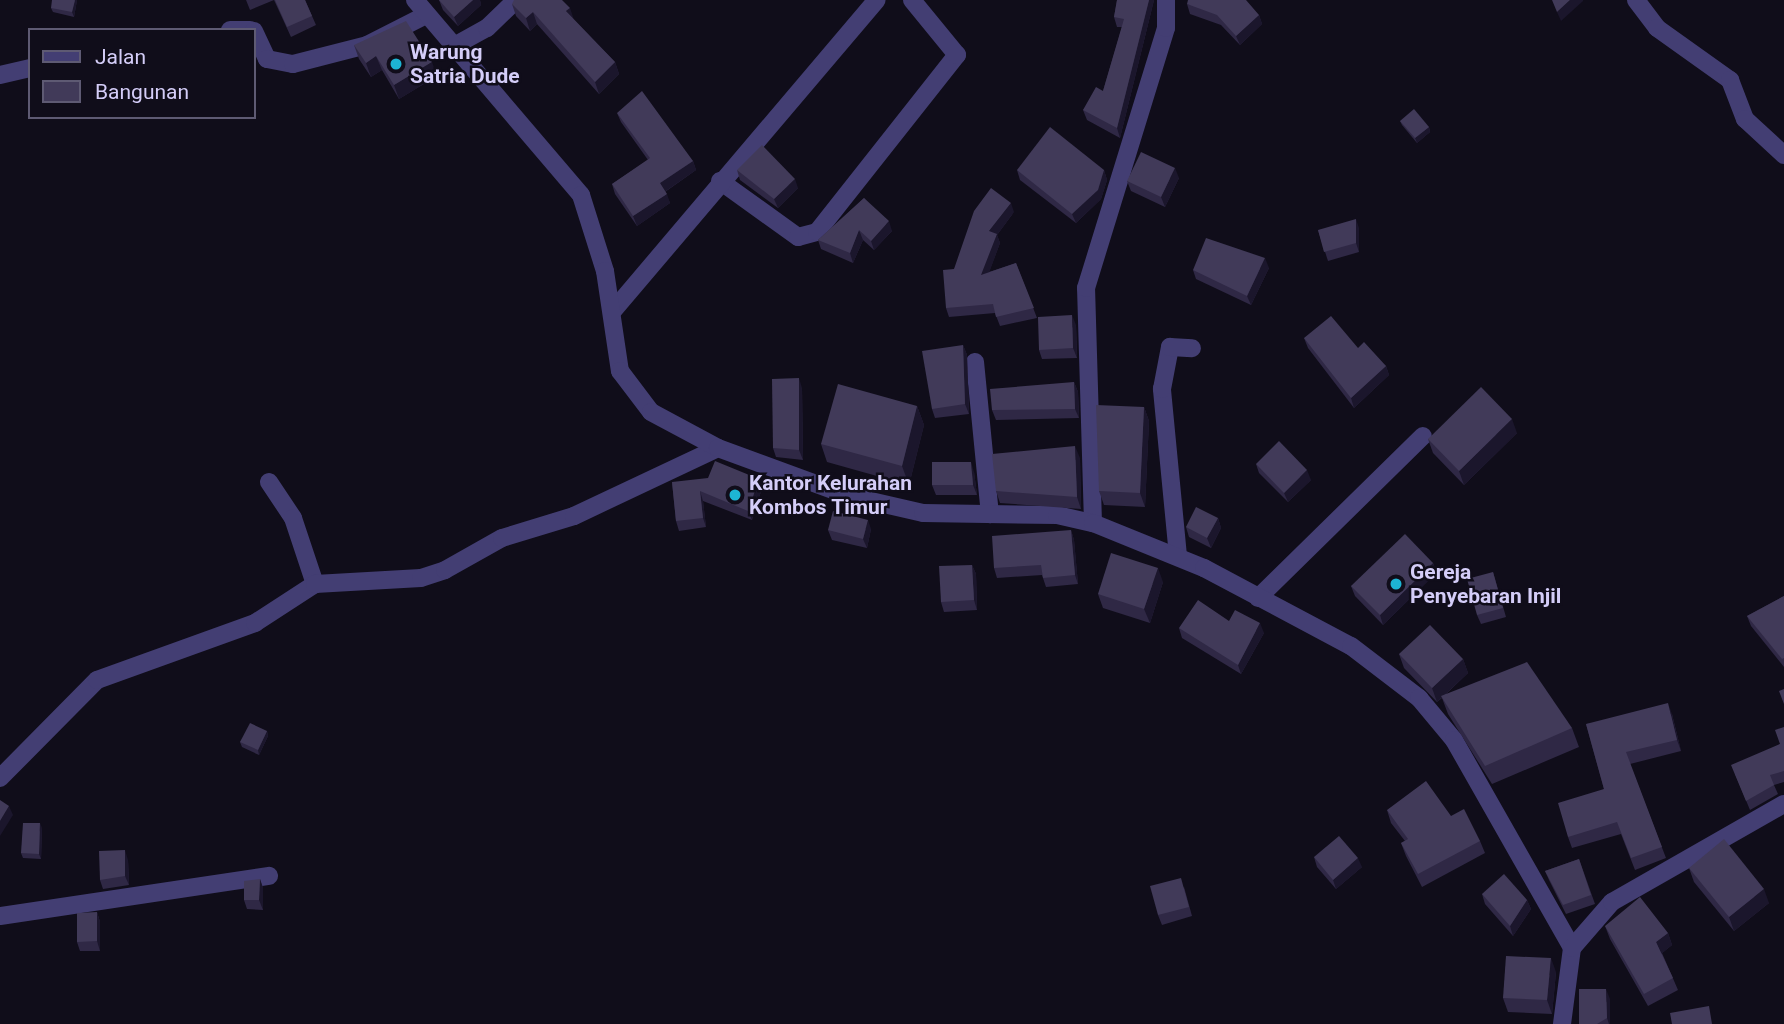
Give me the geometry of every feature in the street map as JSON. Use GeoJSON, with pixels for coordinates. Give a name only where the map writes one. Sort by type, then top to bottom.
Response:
{"type":"FeatureCollection","features":[{"type":"Feature","properties":{"kind":"street"},"geometry":{"type":"LineString","coordinates":[[454,46],[487,28],[516,0]]}},
{"type":"Feature","properties":{"kind":"street"},"geometry":{"type":"LineString","coordinates":[[612,312],[720,181],[877,0]]}},
{"type":"Feature","properties":{"kind":"street"},"geometry":{"type":"LineString","coordinates":[[720,181],[798,237],[817,232],[957,55],[912,0]]}},
{"type":"Feature","properties":{"kind":"street"},"geometry":{"type":"LineString","coordinates":[[1093,523],[1086,288],[1166,28],[1166,0]]}},
{"type":"Feature","properties":{"kind":"street"},"geometry":{"type":"LineString","coordinates":[[1636,0],[1657,28],[1731,80],[1745,119],[1784,155]]}},
{"type":"Feature","properties":{"kind":"street"},"geometry":{"type":"LineString","coordinates":[[256,38],[267,59],[293,64],[367,45],[420,8],[581,195],[612,312],[613,348],[631,393],[651,412],[719,449],[808,484],[896,508],[1057,515],[1093,523],[1178,556],[1351,646],[1419,698],[1454,740],[1572,948]]}},
{"type":"Feature","properties":{"kind":"street"},"geometry":{"type":"LineString","coordinates":[[0,75],[28,68]]}},
{"type":"Feature","properties":{"kind":"street"},"geometry":{"type":"LineString","coordinates":[[1178,556],[1162,389],[1170,347],[1192,348]]}},
{"type":"Feature","properties":{"kind":"street"},"geometry":{"type":"LineString","coordinates":[[975,362],[990,514]]}},
{"type":"Feature","properties":{"kind":"street"},"geometry":{"type":"LineString","coordinates":[[1258,598],[1423,436]]}},
{"type":"Feature","properties":{"kind":"street"},"geometry":{"type":"LineString","coordinates":[[0,778],[97,680],[255,623],[315,584],[421,578],[445,570],[502,538],[574,516],[719,449]]}},
{"type":"Feature","properties":{"kind":"street"},"geometry":{"type":"LineString","coordinates":[[269,482],[293,518],[315,584]]}},
{"type":"Feature","properties":{"kind":"street"},"geometry":{"type":"LineString","coordinates":[[1562,1024],[1572,948],[1591,923],[1650,875],[1784,804]]}},
{"type":"Feature","properties":{"kind":"street"},"geometry":{"type":"LineString","coordinates":[[0,916],[269,876]]}},
{"type":"Feature","properties":{"kind":"building"},"geometry":{"type":"Polygon","coordinates":[[[52,0],[75,0],[72,12],[51,8],[52,0]]]}},
{"type":"Feature","properties":{"kind":"building"},"geometry":{"type":"Polygon","coordinates":[[[275,0],[305,0],[312,16],[287,27],[275,0]]]}},
{"type":"Feature","properties":{"kind":"building"},"geometry":{"type":"Polygon","coordinates":[[[439,0],[473,0],[454,17],[439,0]]]}},
{"type":"Feature","properties":{"kind":"building"},"geometry":{"type":"Polygon","coordinates":[[[514,0],[562,0],[570,8],[566,11],[615,62],[595,82],[533,12],[526,18],[512,4],[514,0]]]}},
{"type":"Feature","properties":{"kind":"building"},"geometry":{"type":"Polygon","coordinates":[[[1117,0],[1149,0],[1117,128],[1083,110],[1096,87],[1103,91],[1124,19],[1114,17],[1117,0]]]}},
{"type":"Feature","properties":{"kind":"building"},"geometry":{"type":"Polygon","coordinates":[[[1188,0],[1246,0],[1259,15],[1236,36],[1217,15],[1187,4],[1188,0]]]}},
{"type":"Feature","properties":{"kind":"building"},"geometry":{"type":"Polygon","coordinates":[[[1552,0],[1570,0],[1557,12],[1552,0]]]}},
{"type":"Feature","properties":{"kind":"building","name":"Warung Satria Dude"},"geometry":{"type":"Polygon","coordinates":[[[406,21],[432,62],[394,85],[376,56],[366,63],[354,45],[406,21]]]}},
{"type":"Feature","properties":{"kind":"building"},"geometry":{"type":"Polygon","coordinates":[[[642,91],[693,161],[660,183],[667,194],[633,216],[612,184],[650,158],[617,113],[642,91]]]}},
{"type":"Feature","properties":{"kind":"building"},"geometry":{"type":"Polygon","coordinates":[[[1414,109],[1429,127],[1415,138],[1400,121],[1414,109]]]}},
{"type":"Feature","properties":{"kind":"building"},"geometry":{"type":"Polygon","coordinates":[[[1050,127],[1104,170],[1098,190],[1072,214],[1017,170],[1050,127]]]}},
{"type":"Feature","properties":{"kind":"building"},"geometry":{"type":"Polygon","coordinates":[[[762,145],[795,179],[774,199],[737,170],[762,145]]]}},
{"type":"Feature","properties":{"kind":"building"},"geometry":{"type":"Polygon","coordinates":[[[1141,152],[1175,168],[1161,197],[1127,181],[1141,152]]]}},
{"type":"Feature","properties":{"kind":"building"},"geometry":{"type":"Polygon","coordinates":[[[991,188],[1011,203],[989,231],[997,234],[981,275],[1016,263],[1034,308],[996,317],[993,304],[946,308],[943,270],[954,269],[974,211],[991,188]]]}},
{"type":"Feature","properties":{"kind":"building"},"geometry":{"type":"Polygon","coordinates":[[[864,198],[889,221],[871,241],[859,230],[850,253],[818,240],[864,198]]]}},
{"type":"Feature","properties":{"kind":"building"},"geometry":{"type":"Polygon","coordinates":[[[1356,219],[1356,243],[1324,252],[1318,230],[1356,219]]]}},
{"type":"Feature","properties":{"kind":"building"},"geometry":{"type":"Polygon","coordinates":[[[1206,238],[1265,258],[1247,296],[1193,270],[1206,238]]]}},
{"type":"Feature","properties":{"kind":"building"},"geometry":{"type":"Polygon","coordinates":[[[1072,315],[1073,348],[1039,350],[1038,317],[1072,315]]]}},
{"type":"Feature","properties":{"kind":"building"},"geometry":{"type":"Polygon","coordinates":[[[1331,316],[1358,348],[1364,342],[1386,366],[1351,398],[1304,338],[1331,316]]]}},
{"type":"Feature","properties":{"kind":"building"},"geometry":{"type":"Polygon","coordinates":[[[963,345],[965,404],[932,409],[922,351],[963,345]]]}},
{"type":"Feature","properties":{"kind":"building"},"geometry":{"type":"Polygon","coordinates":[[[799,378],[799,450],[773,448],[772,379],[799,378]]]}},
{"type":"Feature","properties":{"kind":"building"},"geometry":{"type":"Polygon","coordinates":[[[1074,382],[1075,409],[992,410],[990,389],[1074,382]]]}},
{"type":"Feature","properties":{"kind":"building"},"geometry":{"type":"Polygon","coordinates":[[[838,384],[917,406],[902,466],[821,444],[838,384]]]}},
{"type":"Feature","properties":{"kind":"building"},"geometry":{"type":"Polygon","coordinates":[[[1481,387],[1512,419],[1459,471],[1428,439],[1481,387]]]}},
{"type":"Feature","properties":{"kind":"building"},"geometry":{"type":"Polygon","coordinates":[[[1096,405],[1144,407],[1140,493],[1099,491],[1096,405]]]}},
{"type":"Feature","properties":{"kind":"building"},"geometry":{"type":"Polygon","coordinates":[[[1279,441],[1307,470],[1284,493],[1256,464],[1279,441]]]}},
{"type":"Feature","properties":{"kind":"building"},"geometry":{"type":"Polygon","coordinates":[[[1075,446],[1077,497],[996,491],[992,454],[1075,446]]]}},
{"type":"Feature","properties":{"kind":"building"},"geometry":{"type":"Polygon","coordinates":[[[715,461],[759,479],[748,511],[700,491],[703,518],[676,521],[672,482],[708,478],[715,461]]]}},
{"type":"Feature","properties":{"kind":"building"},"geometry":{"type":"Polygon","coordinates":[[[932,462],[971,462],[973,485],[932,485],[932,462]]]}},
{"type":"Feature","properties":{"kind":"building"},"geometry":{"type":"Polygon","coordinates":[[[1196,507],[1218,518],[1207,538],[1186,527],[1196,507]]]}},
{"type":"Feature","properties":{"kind":"building"},"geometry":{"type":"Polygon","coordinates":[[[833,511],[868,520],[863,539],[828,530],[833,511]]]}},
{"type":"Feature","properties":{"kind":"building"},"geometry":{"type":"Polygon","coordinates":[[[1071,530],[1075,575],[1043,578],[1041,565],[994,568],[992,536],[1071,530]]]}},
{"type":"Feature","properties":{"kind":"building","name":"Gereja Penyebaran Injil"},"geometry":{"type":"Polygon","coordinates":[[[1405,534],[1433,563],[1380,615],[1351,586],[1405,534]]]}},
{"type":"Feature","properties":{"kind":"building"},"geometry":{"type":"Polygon","coordinates":[[[1111,553],[1158,568],[1144,609],[1098,594],[1111,553]]]}},
{"type":"Feature","properties":{"kind":"building"},"geometry":{"type":"Polygon","coordinates":[[[972,565],[974,600],[941,602],[939,566],[972,565]]]}},
{"type":"Feature","properties":{"kind":"building"},"geometry":{"type":"Polygon","coordinates":[[[1493,572],[1503,608],[1477,615],[1467,579],[1493,572]]]}},
{"type":"Feature","properties":{"kind":"building"},"geometry":{"type":"Polygon","coordinates":[[[1784,596],[1784,658],[1782,659],[1747,616],[1784,596]]]}},
{"type":"Feature","properties":{"kind":"building"},"geometry":{"type":"Polygon","coordinates":[[[1198,600],[1229,621],[1235,610],[1260,623],[1238,665],[1179,628],[1198,600]]]}},
{"type":"Feature","properties":{"kind":"building"},"geometry":{"type":"Polygon","coordinates":[[[1430,625],[1463,659],[1432,688],[1399,654],[1430,625]]]}},
{"type":"Feature","properties":{"kind":"building"},"geometry":{"type":"Polygon","coordinates":[[[1527,662],[1572,728],[1485,766],[1441,696],[1527,662]]]}},
{"type":"Feature","properties":{"kind":"building"},"geometry":{"type":"Polygon","coordinates":[[[1784,689],[1784,704],[1779,691],[1784,689]]]}},
{"type":"Feature","properties":{"kind":"building"},"geometry":{"type":"Polygon","coordinates":[[[1668,703],[1677,740],[1626,752],[1662,847],[1631,858],[1617,822],[1568,837],[1558,803],[1604,789],[1586,724],[1668,703]]]}},
{"type":"Feature","properties":{"kind":"building"},"geometry":{"type":"Polygon","coordinates":[[[250,723],[267,731],[258,750],[240,742],[250,723]]]}},
{"type":"Feature","properties":{"kind":"building"},"geometry":{"type":"Polygon","coordinates":[[[1784,727],[1784,771],[1770,775],[1774,785],[1746,801],[1731,765],[1780,744],[1775,730],[1784,727]]]}},
{"type":"Feature","properties":{"kind":"building"},"geometry":{"type":"Polygon","coordinates":[[[1426,781],[1451,816],[1464,809],[1480,841],[1418,874],[1401,843],[1408,839],[1387,810],[1426,781]]]}},
{"type":"Feature","properties":{"kind":"building"},"geometry":{"type":"Polygon","coordinates":[[[0,800],[9,806],[0,821],[0,800]]]}},
{"type":"Feature","properties":{"kind":"building"},"geometry":{"type":"Polygon","coordinates":[[[23,823],[40,823],[39,854],[21,853],[23,823]]]}},
{"type":"Feature","properties":{"kind":"building"},"geometry":{"type":"Polygon","coordinates":[[[1339,836],[1358,858],[1333,880],[1314,857],[1339,836]]]}},
{"type":"Feature","properties":{"kind":"building"},"geometry":{"type":"Polygon","coordinates":[[[1724,839],[1764,889],[1729,917],[1689,868],[1724,839]]]}},
{"type":"Feature","properties":{"kind":"building"},"geometry":{"type":"Polygon","coordinates":[[[125,850],[125,876],[100,880],[99,851],[125,850]]]}},
{"type":"Feature","properties":{"kind":"building"},"geometry":{"type":"Polygon","coordinates":[[[1579,859],[1591,895],[1563,905],[1545,871],[1579,859]]]}},
{"type":"Feature","properties":{"kind":"building"},"geometry":{"type":"Polygon","coordinates":[[[1504,874],[1527,900],[1510,926],[1482,894],[1504,874]]]}},
{"type":"Feature","properties":{"kind":"building"},"geometry":{"type":"Polygon","coordinates":[[[1181,878],[1189,907],[1158,915],[1150,886],[1181,878]]]}},
{"type":"Feature","properties":{"kind":"building"},"geometry":{"type":"Polygon","coordinates":[[[260,879],[259,900],[244,900],[244,881],[260,879]]]}},
{"type":"Feature","properties":{"kind":"building"},"geometry":{"type":"Polygon","coordinates":[[[1640,897],[1668,933],[1656,942],[1673,978],[1644,994],[1605,926],[1640,897]]]}},
{"type":"Feature","properties":{"kind":"building"},"geometry":{"type":"Polygon","coordinates":[[[97,912],[97,941],[77,942],[77,913],[97,912]]]}},
{"type":"Feature","properties":{"kind":"building"},"geometry":{"type":"Polygon","coordinates":[[[1506,956],[1551,958],[1547,1000],[1503,998],[1506,956]]]}},
{"type":"Feature","properties":{"kind":"building"},"geometry":{"type":"Polygon","coordinates":[[[1579,989],[1606,989],[1607,1018],[1597,1024],[1579,1024],[1579,989]]]}},
{"type":"Feature","properties":{"kind":"building"},"geometry":{"type":"Polygon","coordinates":[[[1709,1006],[1712,1024],[1672,1024],[1670,1013],[1709,1006]]]}},
{"type":"Feature","properties":{"kind":"place","name":"Warung Satria Dude"},"geometry":{"type":"Point","coordinates":[396,64]}},
{"type":"Feature","properties":{"kind":"place","name":"Kantor Kelurahan Kombos Timur"},"geometry":{"type":"Point","coordinates":[735,495]}},
{"type":"Feature","properties":{"kind":"place","name":"Gereja Penyebaran Injil"},"geometry":{"type":"Point","coordinates":[1396,584]}}]}
